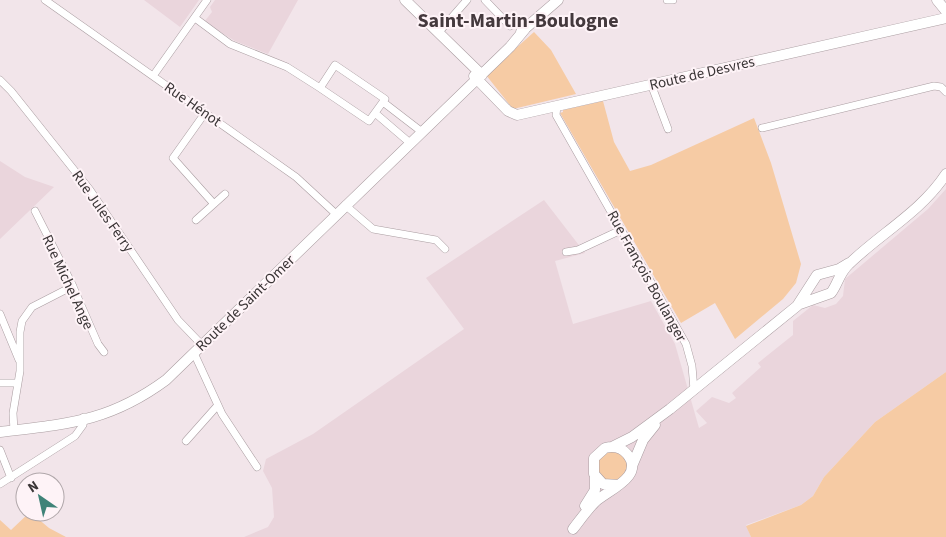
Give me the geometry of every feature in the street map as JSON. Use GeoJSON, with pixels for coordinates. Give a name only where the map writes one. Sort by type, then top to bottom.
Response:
{"type":"FeatureCollection","features":[{"type":"Feature","properties":{"kind":"street","name":"Rue Hénot"},"geometry":{"type":"LineString","coordinates":[[46,0],[300,180],[336,214]]}},
{"type":"Feature","properties":{"kind":"street"},"geometry":{"type":"LineString","coordinates":[[153,76],[207,0]]}},
{"type":"Feature","properties":{"kind":"street"},"geometry":{"type":"LineString","coordinates":[[405,0],[438,32],[477,75]]}},
{"type":"Feature","properties":{"kind":"street"},"geometry":{"type":"LineString","coordinates":[[438,32],[467,0]]}},
{"type":"Feature","properties":{"kind":"street"},"geometry":{"type":"LineString","coordinates":[[485,0],[510,26]]}},
{"type":"Feature","properties":{"kind":"street","name":"Route de Saint-Omer"},"geometry":{"type":"LineString","coordinates":[[0,427],[14,428],[83,422],[111,411],[157,386],[202,345],[336,214],[477,75],[508,41],[525,29],[558,0]]}},
{"type":"Feature","properties":{"kind":"street"},"geometry":{"type":"LineString","coordinates":[[667,0],[673,0]]}},
{"type":"Feature","properties":{"kind":"street"},"geometry":{"type":"LineString","coordinates":[[937,0],[946,11]]}},
{"type":"Feature","properties":{"kind":"street"},"geometry":{"type":"LineString","coordinates":[[195,18],[230,44],[287,67],[369,121],[385,99],[335,65],[320,88]]}},
{"type":"Feature","properties":{"kind":"street","name":"Route de Desvres"},"geometry":{"type":"LineString","coordinates":[[477,75],[514,114],[557,106],[946,18]]}},
{"type":"Feature","properties":{"kind":"street","name":"Rue Jules Ferry"},"geometry":{"type":"LineString","coordinates":[[0,80],[84,181],[176,317],[202,345]]}},
{"type":"Feature","properties":{"kind":"street"},"geometry":{"type":"LineString","coordinates":[[650,84],[668,129]]}},
{"type":"Feature","properties":{"kind":"street"},"geometry":{"type":"LineString","coordinates":[[762,128],[934,86],[941,87],[946,92]]}},
{"type":"Feature","properties":{"kind":"street"},"geometry":{"type":"LineString","coordinates":[[382,102],[420,130]]}},
{"type":"Feature","properties":{"kind":"street","name":"Rue François Boulanger"},"geometry":{"type":"LineString","coordinates":[[557,106],[556,115],[686,344],[692,366],[694,390]]}},
{"type":"Feature","properties":{"kind":"street"},"geometry":{"type":"LineString","coordinates":[[205,113],[172,158],[214,204]]}},
{"type":"Feature","properties":{"kind":"street"},"geometry":{"type":"LineString","coordinates":[[375,113],[408,141]]}},
{"type":"Feature","properties":{"kind":"street"},"geometry":{"type":"LineString","coordinates":[[571,533],[595,490],[595,477],[592,468],[595,457],[602,450],[612,447],[632,436],[694,390],[797,306],[816,276],[849,263],[920,205],[946,174]]}},
{"type":"Feature","properties":{"kind":"street"},"geometry":{"type":"LineString","coordinates":[[196,220],[225,194]]}},
{"type":"Feature","properties":{"kind":"street"},"geometry":{"type":"LineString","coordinates":[[345,205],[373,230],[436,240],[445,249]]}},
{"type":"Feature","properties":{"kind":"street","name":"Rue Michel Ange"},"geometry":{"type":"LineString","coordinates":[[35,211],[73,286],[96,342],[104,352]]}},
{"type":"Feature","properties":{"kind":"street"},"geometry":{"type":"LineString","coordinates":[[566,252],[578,250],[621,230]]}},
{"type":"Feature","properties":{"kind":"street"},"geometry":{"type":"LineString","coordinates":[[797,306],[831,294],[835,284],[849,263]]}},
{"type":"Feature","properties":{"kind":"street"},"geometry":{"type":"LineString","coordinates":[[825,273],[832,277],[835,284]]}},
{"type":"Feature","properties":{"kind":"street"},"geometry":{"type":"LineString","coordinates":[[812,284],[814,292],[821,296]]}},
{"type":"Feature","properties":{"kind":"street"},"geometry":{"type":"LineString","coordinates":[[14,428],[13,409],[21,365],[20,329],[25,314],[35,305],[73,286]]}},
{"type":"Feature","properties":{"kind":"street"},"geometry":{"type":"LineString","coordinates":[[0,314],[21,365]]}},
{"type":"Feature","properties":{"kind":"street"},"geometry":{"type":"LineString","coordinates":[[194,352],[218,405],[235,435],[257,467]]}},
{"type":"Feature","properties":{"kind":"street"},"geometry":{"type":"LineString","coordinates":[[0,383],[18,383]]}},
{"type":"Feature","properties":{"kind":"street"},"geometry":{"type":"LineString","coordinates":[[186,441],[218,405]]}},
{"type":"Feature","properties":{"kind":"street"},"geometry":{"type":"LineString","coordinates":[[571,533],[595,502],[627,479],[646,434],[670,409]]}},
{"type":"Feature","properties":{"kind":"street"},"geometry":{"type":"LineString","coordinates":[[0,484],[75,436],[83,422]]}},
{"type":"Feature","properties":{"kind":"street","name":"Route de Saint-Omer"},"geometry":{"type":"LineString","coordinates":[[0,432],[14,428]]}},
{"type":"Feature","properties":{"kind":"street"},"geometry":{"type":"LineString","coordinates":[[612,447],[625,452],[630,458],[632,467]]}},
{"type":"Feature","properties":{"kind":"street"},"geometry":{"type":"LineString","coordinates":[[0,450],[11,478]]}},
{"type":"Feature","properties":{"kind":"street"},"geometry":{"type":"LineString","coordinates":[[595,477],[605,485],[619,485]]}},
{"type":"Feature","properties":{"kind":"shaded area"},"geometry":{"type":"Polygon","coordinates":[[[144,0],[199,0],[180,27],[144,0]]]}},
{"type":"Feature","properties":{"kind":"shaded area"},"geometry":{"type":"Polygon","coordinates":[[[215,0],[298,0],[268,54],[235,41],[204,22],[212,12],[210,7],[215,0]]]}},
{"type":"Feature","properties":{"kind":"shaded area"},"geometry":{"type":"Polygon","coordinates":[[[534,32],[551,50],[576,94],[513,109],[486,75],[534,32]]]}},
{"type":"Feature","properties":{"kind":"shaded area"},"geometry":{"type":"Polygon","coordinates":[[[603,101],[614,142],[630,171],[651,165],[754,118],[771,163],[801,264],[796,283],[783,299],[735,339],[715,303],[681,323],[560,113],[563,110],[603,101]]]}},
{"type":"Feature","properties":{"kind":"shaded area"},"geometry":{"type":"Polygon","coordinates":[[[0,161],[25,177],[54,187],[0,239],[0,161]]]}},
{"type":"Feature","properties":{"kind":"shaded area"},"geometry":{"type":"Polygon","coordinates":[[[946,189],[946,372],[875,422],[824,477],[813,496],[801,505],[746,525],[751,537],[244,537],[268,527],[274,517],[272,488],[263,471],[266,459],[313,434],[464,329],[426,278],[544,200],[585,253],[555,261],[573,324],[651,301],[675,344],[699,428],[707,423],[696,411],[712,397],[729,403],[736,398],[732,393],[761,367],[758,363],[793,335],[793,321],[813,305],[825,308],[836,304],[843,296],[845,279],[928,209],[946,189]]]}},
{"type":"Feature","properties":{"kind":"shaded area"},"geometry":{"type":"Polygon","coordinates":[[[946,372],[946,537],[751,537],[746,526],[801,505],[813,496],[824,477],[875,422],[946,372]]]}},
{"type":"Feature","properties":{"kind":"shaded area"},"geometry":{"type":"Polygon","coordinates":[[[612,451],[618,452],[626,460],[626,472],[618,480],[612,481],[606,480],[598,472],[597,466],[598,460],[606,452],[612,451]]]}},
{"type":"Feature","properties":{"kind":"shaded area"},"geometry":{"type":"Polygon","coordinates":[[[0,520],[11,530],[19,522],[42,522],[66,537],[0,537],[0,520]]]}},
{"type":"Feature","properties":{"kind":"district","name":"Saint-Martin-Boulogne"},"geometry":{"type":"Point","coordinates":[518,20]}}]}
